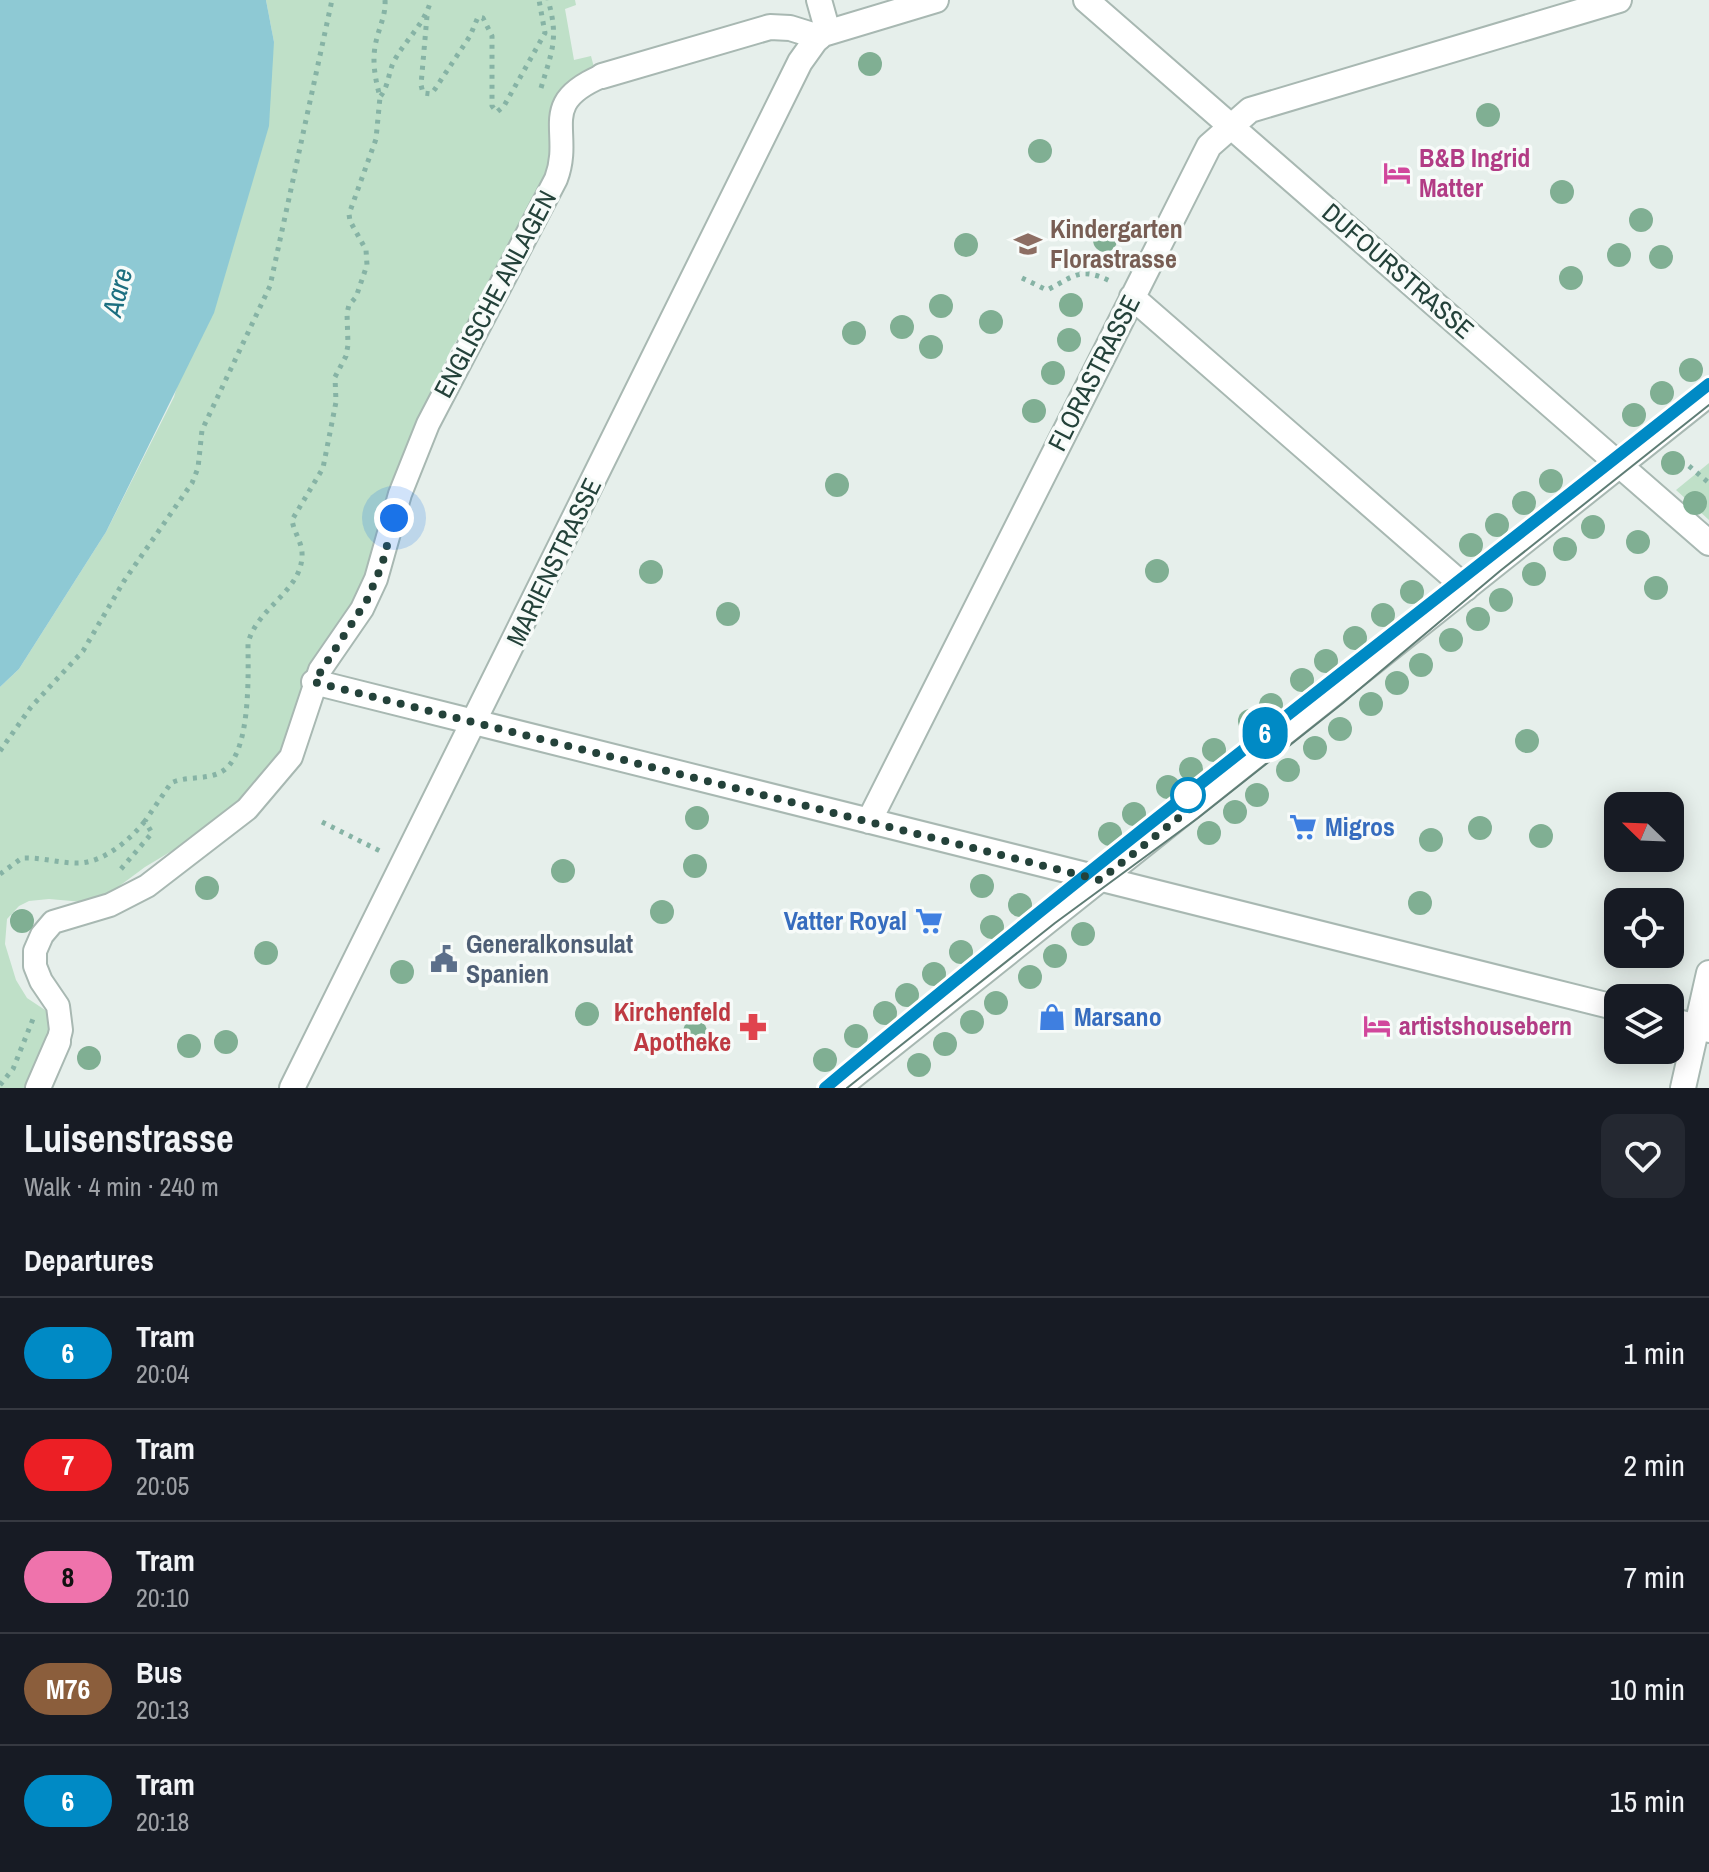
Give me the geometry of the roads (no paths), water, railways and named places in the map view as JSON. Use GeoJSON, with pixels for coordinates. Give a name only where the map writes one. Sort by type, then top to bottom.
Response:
{"type":"FeatureCollection","features":[{"type":"Feature","properties":{"kind":"street"},"geometry":{"type":"LineString","coordinates":[[819,0],[824,35],[936,0]]}},
{"type":"Feature","properties":{"kind":"street","name":"DUFOURSTRASSE"},"geometry":{"type":"LineString","coordinates":[[1086,0],[1709,543]]}},
{"type":"Feature","properties":{"kind":"street","name":"FLORASTRASSE"},"geometry":{"type":"LineString","coordinates":[[869,821],[1124,290],[1209,146],[1250,110],[1619,0]]}},
{"type":"Feature","properties":{"kind":"street","name":"ENGLISCHE ANLAGEN"},"geometry":{"type":"LineString","coordinates":[[38,1088],[61,1030],[58,1006],[37,974],[34,958],[42,935],[53,922],[96,910],[147,886],[247,809],[291,757],[308,711],[314,682],[367,600],[382,565],[400,494],[428,424],[556,179],[560,168],[562,108],[576,89],[602,76],[770,27],[824,35]]}},
{"type":"Feature","properties":{"kind":"street","name":"MARIENSTRASSE"},"geometry":{"type":"LineString","coordinates":[[292,1088],[787,88],[808,50],[824,35]]}},
{"type":"Feature","properties":{"kind":"street"},"geometry":{"type":"LineString","coordinates":[[1124,290],[1466,588]]}},
{"type":"Feature","properties":{"kind":"street"},"geometry":{"type":"LineString","coordinates":[[838,1088],[1709,394]]}},
{"type":"Feature","properties":{"kind":"street"},"geometry":{"type":"LineString","coordinates":[[314,682],[1604,1005]]}},
{"type":"Feature","properties":{"kind":"street"},"geometry":{"type":"LineString","coordinates":[[1683,1088],[1703,1029],[1709,973]]}},
{"type":"Feature","properties":{"kind":"water","name":"Aare"},"geometry":{"type":"Polygon","coordinates":[[[0,0],[266,0],[274,42],[269,126],[214,313],[106,532],[19,669],[0,687],[0,0]]]}},
{"type":"Feature","properties":{"kind":"tram line"},"geometry":{"type":"LineString","coordinates":[[825,1088],[1154,820],[1709,384]]}},
{"type":"Feature","properties":{"kind":"tram line","name":"6"},"geometry":{"type":"LineString","coordinates":[[825,1088],[1349,666],[1709,384]]}},
{"type":"Feature","properties":{"kind":"tram line"},"geometry":{"type":"LineString","coordinates":[[847,1088],[1055,923],[1198,818],[1709,405]]}},
{"type":"Feature","properties":{"kind":"place","name":"B&B Ingrid Matter"},"geometry":{"type":"Point","coordinates":[1397,173]}},
{"type":"Feature","properties":{"kind":"place","name":"Kindergarten Florastrasse"},"geometry":{"type":"Point","coordinates":[1028,244]}},
{"type":"Feature","properties":{"kind":"place","name":"Migros"},"geometry":{"type":"Point","coordinates":[1303,827]}},
{"type":"Feature","properties":{"kind":"place","name":"Vatter Royal"},"geometry":{"type":"Point","coordinates":[929,921]}},
{"type":"Feature","properties":{"kind":"place","name":"Generalkonsulat Spanien"},"geometry":{"type":"Point","coordinates":[444,959]}},
{"type":"Feature","properties":{"kind":"place","name":"Marsano"},"geometry":{"type":"Point","coordinates":[1052,1017]}},
{"type":"Feature","properties":{"kind":"place","name":"artistshousebern"},"geometry":{"type":"Point","coordinates":[1377,1026]}},
{"type":"Feature","properties":{"kind":"place","name":"Kirchenfeld Apotheke"},"geometry":{"type":"Point","coordinates":[753,1027]}}]}
